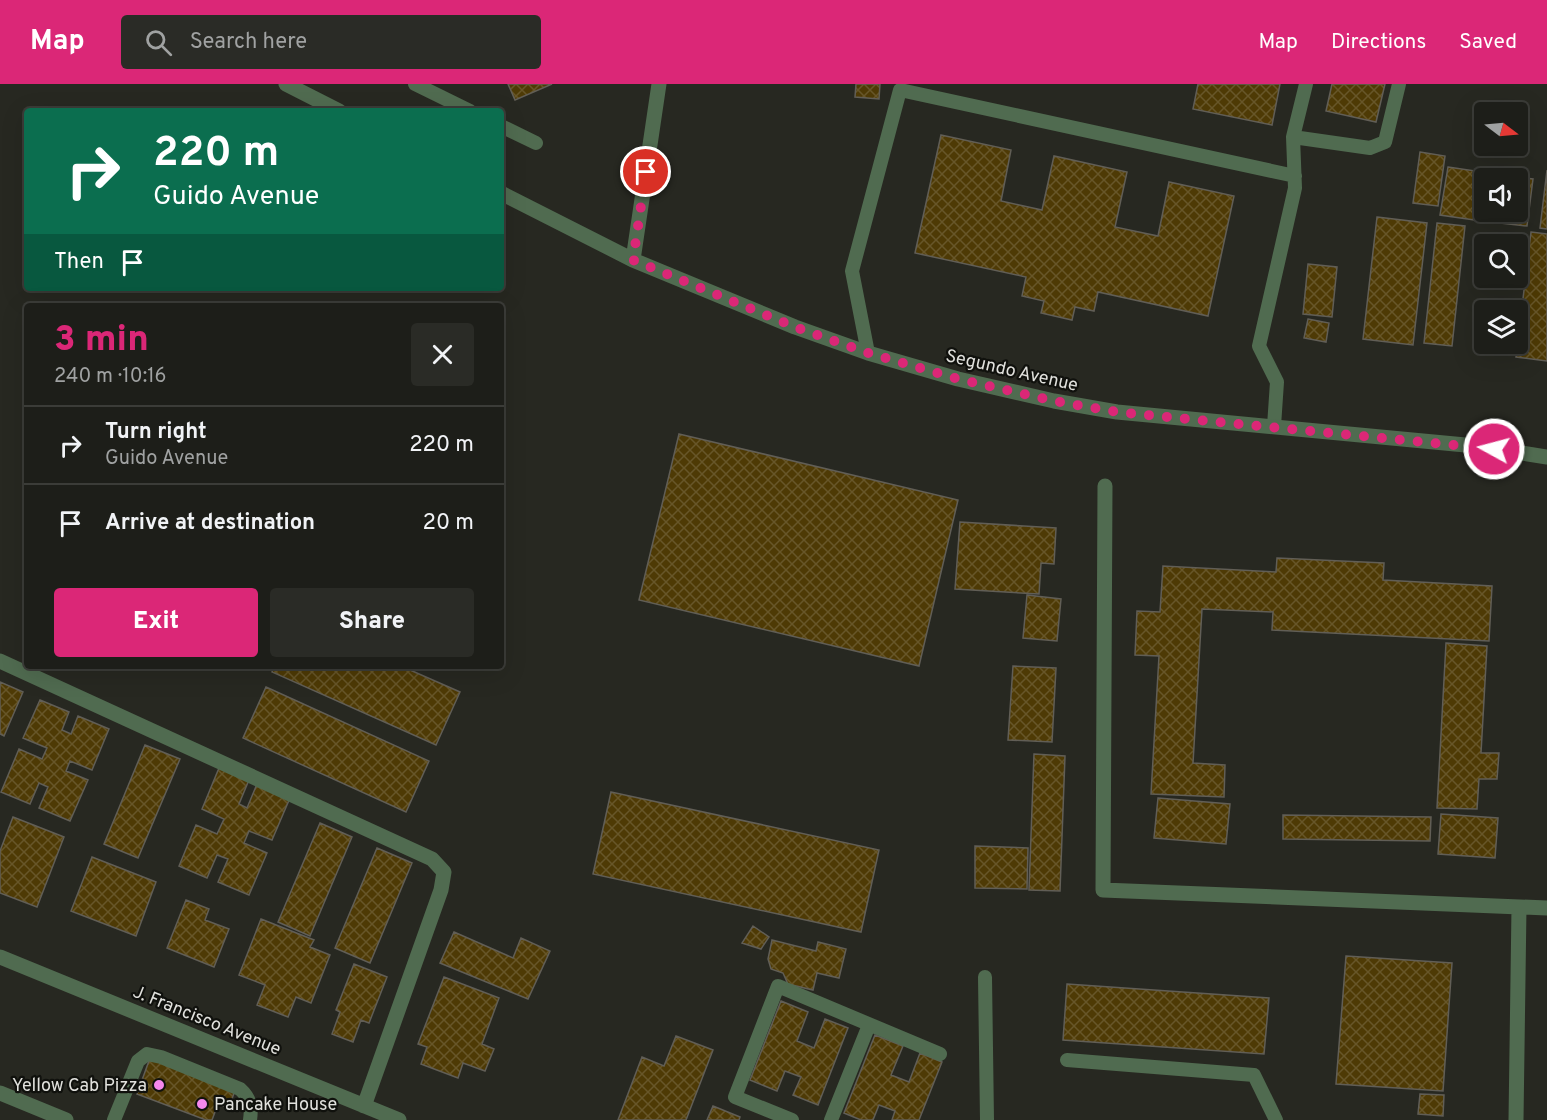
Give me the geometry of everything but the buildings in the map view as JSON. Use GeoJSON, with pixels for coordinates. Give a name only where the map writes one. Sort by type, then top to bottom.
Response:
{"type":"FeatureCollection","features":[{"type":"Feature","properties":{"kind":"street"},"geometry":{"type":"LineString","coordinates":[[286,84],[333,108]]}},
{"type":"Feature","properties":{"kind":"street"},"geometry":{"type":"LineString","coordinates":[[633,260],[659,84]]}},
{"type":"Feature","properties":{"kind":"street","name":"Segundo Avenue"},"geometry":{"type":"LineString","coordinates":[[504,195],[633,260],[795,327],[868,353],[968,381],[1107,410],[1476,446],[1547,457]]}},
{"type":"Feature","properties":{"kind":"street"},"geometry":{"type":"LineString","coordinates":[[1105,486],[1103,890],[1547,908]]}},
{"type":"Feature","properties":{"kind":"street"},"geometry":{"type":"LineString","coordinates":[[0,662],[432,859],[444,872],[441,890],[364,1106]]}},
{"type":"Feature","properties":{"kind":"street"},"geometry":{"type":"LineString","coordinates":[[1516,1120],[1519,908]]}},
{"type":"Feature","properties":{"kind":"street","name":"J. Francisco Avenue"},"geometry":{"type":"LineString","coordinates":[[0,957],[399,1120]]}},
{"type":"Feature","properties":{"kind":"street"},"geometry":{"type":"LineString","coordinates":[[0,1093],[66,1120]]}},
{"type":"Feature","properties":{"kind":"lane"},"geometry":{"type":"LineString","coordinates":[[415,84],[464,108]]}},
{"type":"Feature","properties":{"kind":"lane"},"geometry":{"type":"LineString","coordinates":[[1274,426],[1277,382],[1260,346],[1295,188],[1293,137],[1306,84]]}},
{"type":"Feature","properties":{"kind":"lane"},"geometry":{"type":"LineString","coordinates":[[1293,137],[1370,148],[1385,142],[1399,84]]}},
{"type":"Feature","properties":{"kind":"lane"},"geometry":{"type":"LineString","coordinates":[[868,353],[852,271],[900,90],[1295,176]]}},
{"type":"Feature","properties":{"kind":"lane"},"geometry":{"type":"LineString","coordinates":[[504,127],[536,143]]}},
{"type":"Feature","properties":{"kind":"lane"},"geometry":{"type":"LineString","coordinates":[[986,977],[987,1120]]}},
{"type":"Feature","properties":{"kind":"lane"},"geometry":{"type":"LineString","coordinates":[[792,1120],[735,1097],[778,986],[940,1054]]}},
{"type":"Feature","properties":{"kind":"lane"},"geometry":{"type":"LineString","coordinates":[[831,1120],[869,1024]]}},
{"type":"Feature","properties":{"kind":"lane"},"geometry":{"type":"LineString","coordinates":[[114,1120],[138,1061],[147,1054],[161,1057],[240,1089],[247,1096],[251,1108],[250,1120]]}},
{"type":"Feature","properties":{"kind":"lane"},"geometry":{"type":"LineString","coordinates":[[1067,1060],[1254,1075],[1276,1120]]}},
{"type":"Feature","properties":{"kind":"place","name":"Yellow Cab Pizza"},"geometry":{"type":"Point","coordinates":[159,1085]}},
{"type":"Feature","properties":{"kind":"place","name":"Pancake House"},"geometry":{"type":"Point","coordinates":[202,1104]}},
{"type":"Feature","properties":{"kind":"route"},"geometry":{"type":"LineString","coordinates":[[646,172],[633,260],[795,327],[868,353],[958,379],[1054,401],[1117,412],[1494,449]]}}]}
